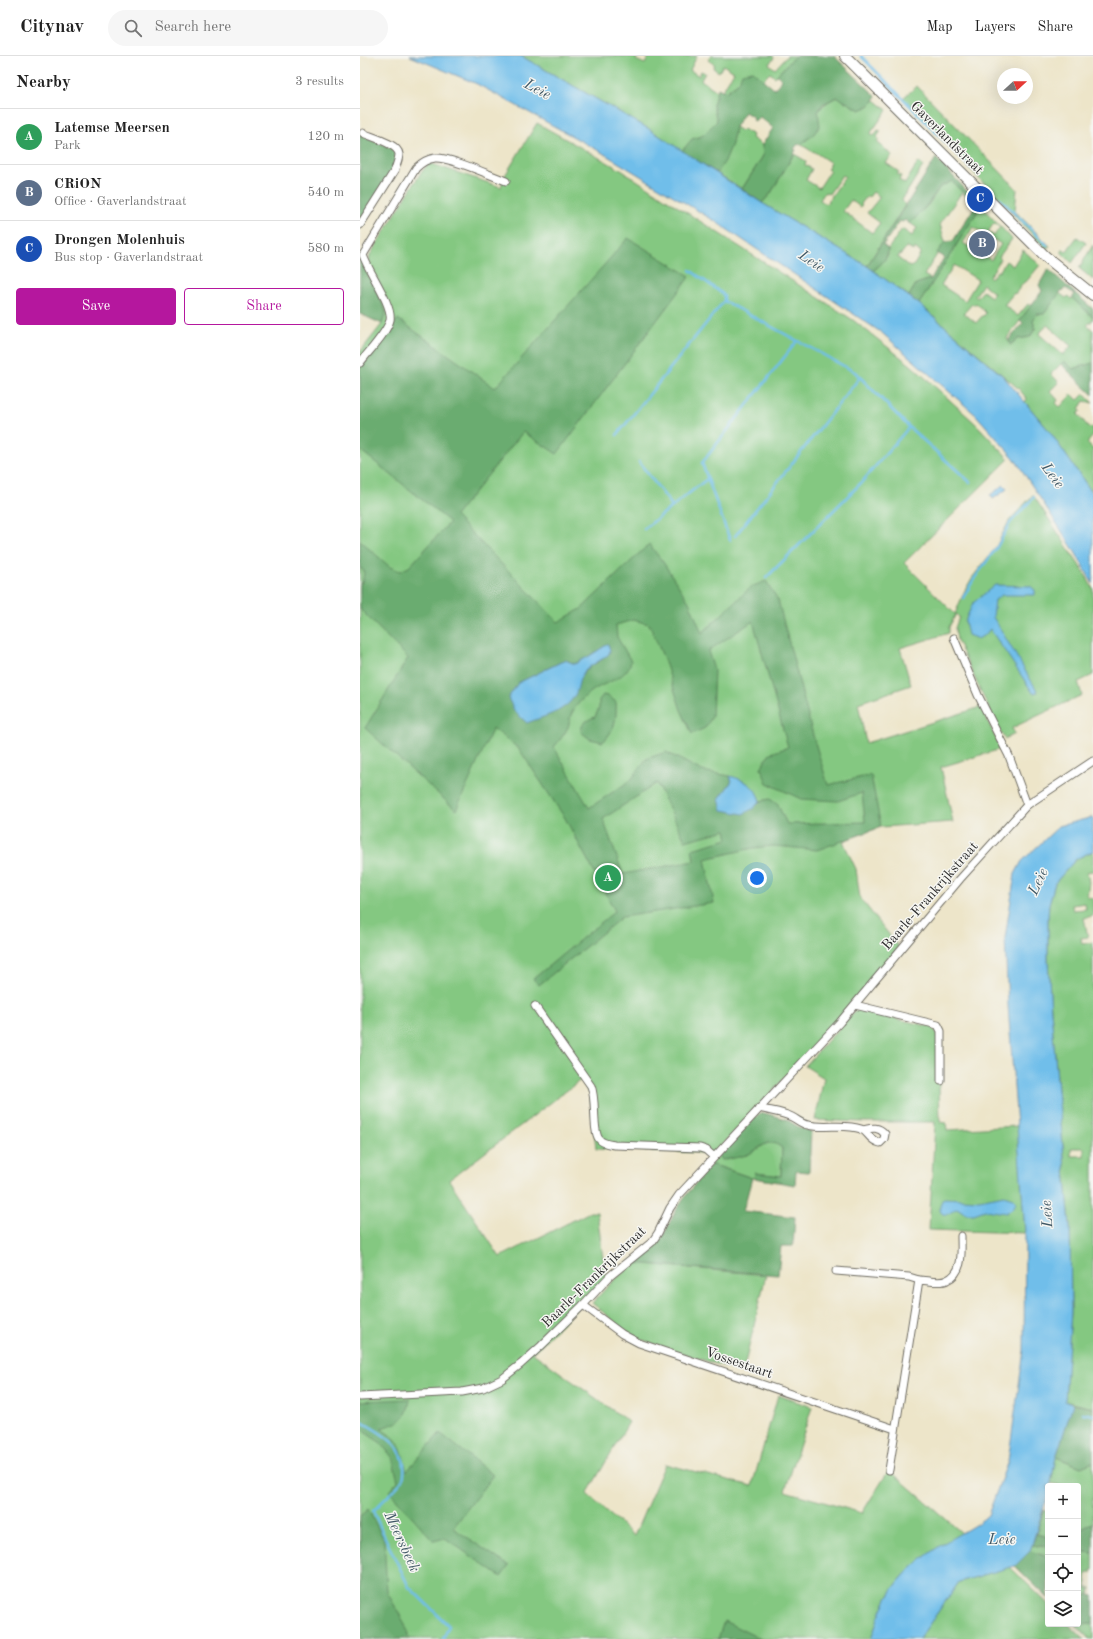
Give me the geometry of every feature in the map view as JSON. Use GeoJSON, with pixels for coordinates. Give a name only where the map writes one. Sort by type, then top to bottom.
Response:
{"type":"FeatureCollection","features":[{"type":"Feature","properties":{"kind":"main road","name":"Gaverlandstraat"},"geometry":{"type":"LineString","coordinates":[[845,56],[1046,257],[1093,295]]}},
{"type":"Feature","properties":{"kind":"street"},"geometry":{"type":"LineString","coordinates":[[360,225],[395,170],[399,152],[395,146],[363,133]]}},
{"type":"Feature","properties":{"kind":"street"},"geometry":{"type":"LineString","coordinates":[[360,362],[387,327],[390,315],[387,304],[362,254],[416,168],[425,160],[435,158],[464,165],[506,182]]}},
{"type":"Feature","properties":{"kind":"street"},"geometry":{"type":"LineString","coordinates":[[954,638],[978,695],[1009,756],[1027,805]]}},
{"type":"Feature","properties":{"kind":"street","name":"Baarle-Frankrijkstraat"},"geometry":{"type":"LineString","coordinates":[[360,1397],[451,1393],[473,1390],[492,1384],[521,1364],[583,1305],[610,1276],[652,1242],[670,1208],[679,1195],[759,1108],[813,1053],[960,879],[1027,805],[1093,761]]}},
{"type":"Feature","properties":{"kind":"street"},"geometry":{"type":"LineString","coordinates":[[855,1005],[938,1025],[941,1031],[941,1081]]}},
{"type":"Feature","properties":{"kind":"street"},"geometry":{"type":"LineString","coordinates":[[535,1006],[591,1086],[594,1098],[596,1131],[600,1140],[614,1145],[700,1148],[706,1150],[714,1157]]}},
{"type":"Feature","properties":{"kind":"street"},"geometry":{"type":"LineString","coordinates":[[759,1108],[791,1117],[800,1123],[810,1126],[846,1127],[862,1130]]}},
{"type":"Feature","properties":{"kind":"street"},"geometry":{"type":"LineString","coordinates":[[836,1272],[909,1276],[919,1280],[943,1281],[951,1277],[962,1260],[961,1236]]}},
{"type":"Feature","properties":{"kind":"street"},"geometry":{"type":"LineString","coordinates":[[889,1470],[919,1280]]}},
{"type":"Feature","properties":{"kind":"street","name":"Vossestaart"},"geometry":{"type":"LineString","coordinates":[[583,1305],[622,1334],[639,1343],[895,1429]]}},
{"type":"Feature","properties":{"kind":"green space"},"geometry":{"type":"Polygon","coordinates":[[[521,56],[637,56],[636,60],[645,64],[649,56],[697,56],[690,70],[699,76],[701,71],[705,73],[701,80],[717,91],[713,105],[717,121],[702,136],[692,139],[682,151],[649,129],[521,56]]]}},
{"type":"Feature","properties":{"kind":"green space"},"geometry":{"type":"Polygon","coordinates":[[[711,56],[773,56],[774,58],[769,64],[775,69],[787,56],[795,56],[775,77],[770,73],[763,80],[753,71],[726,92],[722,91],[734,72],[723,65],[719,72],[713,68],[715,65],[708,60],[711,56]]]}},
{"type":"Feature","properties":{"kind":"green space"},"geometry":{"type":"Polygon","coordinates":[[[795,56],[834,56],[876,96],[872,103],[860,110],[837,97],[823,104],[818,112],[820,126],[813,135],[800,145],[798,144],[794,149],[796,150],[771,193],[762,203],[742,189],[763,156],[762,145],[773,128],[760,117],[755,121],[753,120],[754,118],[745,112],[735,127],[732,144],[725,161],[717,173],[682,151],[692,139],[702,136],[717,121],[713,105],[718,88],[726,92],[739,82],[742,73],[753,71],[774,89],[782,80],[777,75],[795,56]]]}},
{"type":"Feature","properties":{"kind":"green space"},"geometry":{"type":"Polygon","coordinates":[[[917,86],[1017,189],[1015,211],[1050,246],[1046,249],[903,98],[917,86]]]}},
{"type":"Feature","properties":{"kind":"green space"},"geometry":{"type":"Polygon","coordinates":[[[837,97],[860,110],[867,107],[875,100],[887,110],[870,134],[874,136],[878,130],[881,131],[877,137],[879,139],[877,142],[892,155],[886,163],[899,172],[897,174],[901,176],[899,180],[905,184],[918,162],[923,166],[902,200],[905,205],[867,266],[762,203],[771,193],[794,154],[806,161],[805,165],[812,169],[806,180],[819,188],[830,171],[827,169],[831,163],[800,144],[813,135],[817,116],[821,108],[837,97]],[[842,175],[829,194],[825,192],[820,200],[826,204],[845,177],[842,175]],[[873,192],[869,197],[867,196],[860,207],[851,200],[843,211],[872,233],[880,223],[867,213],[880,197],[873,192]]]}},
{"type":"Feature","properties":{"kind":"green space"},"geometry":{"type":"Polygon","coordinates":[[[537,123],[621,170],[853,320],[912,366],[976,424],[1009,459],[904,563],[955,614],[964,592],[972,578],[996,547],[1009,521],[1033,495],[1085,574],[1093,589],[1093,675],[1078,682],[1082,695],[1012,728],[1015,734],[1005,739],[999,730],[957,640],[955,628],[959,617],[956,614],[949,627],[949,633],[900,648],[911,685],[858,703],[866,743],[981,707],[1001,749],[941,767],[953,822],[881,827],[843,841],[856,869],[860,898],[899,947],[853,1004],[713,1155],[703,1153],[596,1149],[590,1094],[582,1079],[449,1180],[500,1257],[590,1212],[597,1212],[605,1274],[610,1276],[533,1353],[629,1422],[587,1494],[634,1536],[665,1464],[752,1486],[778,1395],[812,1407],[785,1491],[862,1513],[889,1470],[962,1533],[930,1553],[910,1570],[893,1588],[880,1614],[871,1639],[360,1639],[360,352],[382,324],[386,312],[373,285],[369,263],[370,255],[420,174],[429,163],[501,187],[504,177],[537,123]]]}},
{"type":"Feature","properties":{"kind":"green space"},"geometry":{"type":"Polygon","coordinates":[[[735,127],[741,131],[743,129],[753,135],[752,138],[762,145],[763,156],[742,189],[717,173],[729,151],[735,127]]]}},
{"type":"Feature","properties":{"kind":"green space"},"geometry":{"type":"Polygon","coordinates":[[[360,134],[392,148],[396,157],[393,169],[360,221],[360,134]]]}},
{"type":"Feature","properties":{"kind":"green space"},"geometry":{"type":"Polygon","coordinates":[[[936,158],[981,206],[919,304],[909,296],[916,284],[931,279],[944,257],[937,253],[945,242],[953,241],[975,206],[952,181],[940,187],[927,205],[910,224],[905,220],[903,222],[900,221],[883,245],[888,249],[887,256],[884,261],[873,271],[867,266],[936,158]]]}},
{"type":"Feature","properties":{"kind":"green space"},"geometry":{"type":"Polygon","coordinates":[[[952,181],[962,192],[940,224],[945,242],[924,275],[931,279],[916,284],[909,296],[873,271],[888,255],[888,249],[902,229],[912,236],[917,228],[910,223],[928,205],[940,187],[952,181]],[[907,246],[898,258],[910,267],[914,265],[921,253],[915,248],[913,251],[907,246]]]}},
{"type":"Feature","properties":{"kind":"green space"},"geometry":{"type":"Polygon","coordinates":[[[981,206],[1012,239],[999,257],[1001,259],[989,277],[991,279],[997,271],[999,272],[1006,261],[1013,266],[1023,250],[1040,265],[1004,305],[1018,316],[1028,304],[1031,306],[1007,338],[1010,345],[1018,339],[1030,337],[1035,329],[1033,320],[1037,314],[1044,314],[1059,293],[1066,298],[1068,296],[1071,299],[1072,298],[1093,317],[1093,320],[1087,325],[1093,330],[1093,363],[1073,369],[1064,361],[1051,374],[1059,382],[1050,391],[1058,400],[1056,403],[1060,407],[1072,394],[1078,400],[1084,394],[1093,403],[1084,401],[1079,409],[1081,411],[1078,414],[1089,428],[1093,427],[1093,436],[1087,443],[1093,449],[1093,488],[1091,491],[1050,432],[1025,402],[1027,399],[1019,389],[919,304],[981,206]],[[994,223],[988,232],[994,236],[1000,227],[994,223]],[[973,227],[963,243],[991,260],[1001,244],[973,227]],[[954,265],[941,285],[965,301],[978,280],[954,265]],[[983,284],[975,296],[977,298],[983,291],[991,297],[994,293],[983,284]],[[976,303],[974,305],[972,304],[964,313],[976,323],[986,313],[976,303]],[[1047,325],[1039,334],[1063,355],[1071,346],[1047,325]]]}},
{"type":"Feature","properties":{"kind":"green space"},"geometry":{"type":"Polygon","coordinates":[[[1077,237],[1086,243],[1072,263],[1062,253],[1062,249],[1066,252],[1077,237]]]}},
{"type":"Feature","properties":{"kind":"green space"},"geometry":{"type":"Polygon","coordinates":[[[628,238],[690,276],[557,454],[523,432],[455,516],[558,622],[581,609],[649,544],[663,562],[689,602],[702,633],[751,587],[766,581],[778,600],[814,739],[828,785],[871,775],[881,827],[817,850],[774,846],[753,848],[705,859],[714,903],[622,917],[539,985],[533,979],[615,911],[565,818],[519,749],[493,728],[456,810],[365,728],[408,658],[360,609],[360,585],[363,580],[364,571],[360,568],[360,541],[390,567],[400,571],[409,567],[450,522],[360,450],[360,368],[398,319],[495,388],[628,238]],[[633,620],[616,625],[617,637],[631,661],[629,667],[615,680],[597,688],[580,702],[570,716],[569,726],[554,747],[589,808],[631,780],[646,759],[666,752],[702,771],[730,776],[732,781],[719,799],[754,808],[760,801],[770,799],[778,805],[787,824],[865,822],[862,793],[838,801],[801,799],[767,783],[761,768],[769,754],[788,747],[753,621],[708,651],[714,670],[712,717],[705,728],[692,734],[681,710],[664,659],[649,624],[633,620]],[[608,644],[575,664],[565,660],[518,683],[580,678],[589,667],[603,659],[608,644]],[[657,783],[603,819],[623,874],[694,861],[692,849],[728,839],[726,830],[685,841],[657,783]]]}},
{"type":"Feature","properties":{"kind":"green space"},"geometry":{"type":"Polygon","coordinates":[[[1093,245],[1093,280],[1079,268],[1093,245]]]}},
{"type":"Feature","properties":{"kind":"green space"},"geometry":{"type":"Polygon","coordinates":[[[360,258],[386,312],[382,324],[360,314],[360,258]]]}},
{"type":"Feature","properties":{"kind":"green space"},"geometry":{"type":"Polygon","coordinates":[[[1048,269],[1093,309],[1093,317],[1072,298],[1075,294],[1065,288],[1044,314],[1037,314],[1033,320],[1035,329],[1030,337],[1018,339],[1010,345],[1009,339],[1023,323],[1020,320],[1042,291],[1039,285],[1048,269]]]}},
{"type":"Feature","properties":{"kind":"green space"},"geometry":{"type":"Polygon","coordinates":[[[1064,361],[1073,369],[1093,363],[1093,395],[1061,364],[1064,361]]]}},
{"type":"Feature","properties":{"kind":"green space"},"geometry":{"type":"Polygon","coordinates":[[[603,695],[608,696],[616,702],[616,708],[613,729],[603,742],[590,739],[581,732],[582,726],[585,722],[595,717],[599,708],[599,700],[603,695]]]}},
{"type":"Feature","properties":{"kind":"green space"},"geometry":{"type":"Polygon","coordinates":[[[1093,851],[1093,871],[1087,872],[1089,882],[1087,897],[1093,898],[1093,916],[1084,918],[1088,937],[1081,938],[1082,944],[1093,942],[1093,1408],[1065,1401],[1071,1312],[1070,1225],[1051,1011],[1048,960],[1049,904],[1055,883],[1076,859],[1093,851]],[[1085,903],[1072,905],[1073,910],[1086,909],[1085,903]],[[1071,1148],[1071,1156],[1084,1156],[1084,1148],[1071,1148]]]}},
{"type":"Feature","properties":{"kind":"green space"},"geometry":{"type":"Polygon","coordinates":[[[858,1010],[932,1027],[937,1033],[940,1122],[946,1123],[947,1130],[1018,1126],[1025,1233],[929,1230],[935,1122],[815,1120],[824,1078],[805,1066],[853,1013],[858,1010]]]}},
{"type":"Feature","properties":{"kind":"green space"},"geometry":{"type":"Polygon","coordinates":[[[764,1113],[786,1119],[800,1128],[811,1131],[809,1172],[796,1171],[795,1185],[754,1178],[755,1173],[781,1176],[782,1148],[776,1144],[768,1143],[749,1154],[731,1159],[722,1160],[719,1155],[759,1114],[764,1113]]]}},
{"type":"Feature","properties":{"kind":"green space"},"geometry":{"type":"Polygon","coordinates":[[[767,1143],[775,1143],[782,1148],[781,1176],[755,1173],[754,1178],[752,1178],[711,1164],[719,1155],[726,1160],[747,1155],[767,1143]]]}},
{"type":"Feature","properties":{"kind":"green space"},"geometry":{"type":"Polygon","coordinates":[[[711,1164],[752,1178],[743,1211],[795,1217],[793,1246],[781,1246],[778,1275],[634,1263],[653,1249],[662,1238],[683,1199],[711,1164]]]}},
{"type":"Feature","properties":{"kind":"green space"},"geometry":{"type":"Polygon","coordinates":[[[634,1263],[766,1275],[743,1372],[670,1350],[632,1336],[592,1303],[612,1282],[634,1263]]]}},
{"type":"Feature","properties":{"kind":"green space"},"geometry":{"type":"Polygon","coordinates":[[[410,1399],[407,1412],[402,1420],[381,1428],[398,1443],[407,1471],[440,1433],[493,1475],[453,1528],[509,1566],[501,1577],[445,1538],[434,1541],[389,1491],[398,1481],[392,1457],[381,1443],[360,1429],[360,1401],[410,1399]]]}},
{"type":"Feature","properties":{"kind":"green space"},"geometry":{"type":"Polygon","coordinates":[[[1073,1404],[1093,1408],[1093,1462],[1081,1467],[1056,1457],[1073,1404]]]}},
{"type":"Feature","properties":{"kind":"green space"},"geometry":{"type":"Polygon","coordinates":[[[1056,1457],[1081,1467],[1093,1462],[1093,1523],[1081,1529],[1081,1483],[1051,1483],[1056,1457]]]}},
{"type":"Feature","properties":{"kind":"green space"},"geometry":{"type":"Polygon","coordinates":[[[368,1509],[384,1539],[387,1592],[405,1624],[409,1639],[360,1639],[360,1516],[368,1509]]]}},
{"type":"Feature","properties":{"kind":"green space"},"geometry":{"type":"Polygon","coordinates":[[[1044,1510],[1045,1536],[1036,1534],[1044,1510]]]}},
{"type":"Feature","properties":{"kind":"green space"},"geometry":{"type":"Polygon","coordinates":[[[1093,1523],[1093,1553],[1081,1551],[1081,1529],[1093,1523]]]}},
{"type":"Feature","properties":{"kind":"green space"},"geometry":{"type":"Polygon","coordinates":[[[1036,1534],[1045,1536],[1045,1547],[1032,1545],[1036,1534]]]}},
{"type":"Feature","properties":{"kind":"green space"},"geometry":{"type":"Polygon","coordinates":[[[1032,1545],[1045,1547],[1045,1556],[1030,1551],[1032,1545]]]}},
{"type":"Feature","properties":{"kind":"green space"},"geometry":{"type":"Polygon","coordinates":[[[1030,1551],[1045,1556],[1045,1595],[1015,1566],[1030,1551]]]}},
{"type":"Feature","properties":{"kind":"green space"},"geometry":{"type":"Polygon","coordinates":[[[1081,1551],[1093,1553],[1093,1570],[1091,1570],[1091,1573],[1087,1573],[1086,1580],[1086,1588],[1091,1588],[1090,1594],[1081,1597],[1081,1551]]]}},
{"type":"Feature","properties":{"kind":"green space"},"geometry":{"type":"Polygon","coordinates":[[[1010,1567],[1045,1601],[1045,1627],[1071,1627],[1084,1639],[919,1639],[959,1582],[1010,1567]]]}},
{"type":"Feature","properties":{"kind":"green space"},"geometry":{"type":"Polygon","coordinates":[[[1090,1594],[1093,1595],[1093,1624],[1081,1625],[1081,1597],[1090,1594]]]}},
{"type":"Feature","properties":{"kind":"green space"},"geometry":{"type":"Polygon","coordinates":[[[724,1621],[761,1639],[718,1639],[724,1621]]]}},
{"type":"Feature","properties":{"kind":"green space"},"geometry":{"type":"Polygon","coordinates":[[[1093,1624],[1093,1639],[1089,1639],[1078,1627],[1081,1627],[1081,1625],[1093,1624]]]}},
{"type":"Feature","properties":{"kind":"water","name":"Leie"},"geometry":{"type":"Polygon","coordinates":[[[410,56],[521,56],[649,129],[762,203],[867,266],[919,304],[1004,377],[1050,432],[1093,494],[1093,584],[1074,550],[1014,458],[976,415],[882,333],[713,220],[601,152],[477,84],[410,56]]]}},
{"type":"Feature","properties":{"kind":"water"},"geometry":{"type":"Polygon","coordinates":[[[1004,485],[1007,489],[993,499],[990,495],[1004,485]]]}},
{"type":"Feature","properties":{"kind":"water"},"geometry":{"type":"Polygon","coordinates":[[[995,585],[1030,586],[1035,590],[1035,595],[1002,595],[995,600],[993,617],[1038,692],[1033,693],[990,629],[986,634],[978,639],[968,635],[965,621],[973,603],[995,585]]]}},
{"type":"Feature","properties":{"kind":"water"},"geometry":{"type":"Polygon","coordinates":[[[608,644],[610,650],[609,654],[584,672],[575,695],[566,706],[554,713],[527,723],[515,712],[508,698],[518,683],[565,660],[575,664],[608,644]]]}},
{"type":"Feature","properties":{"kind":"water"},"geometry":{"type":"Polygon","coordinates":[[[730,776],[749,784],[756,791],[760,801],[754,808],[743,814],[722,810],[719,799],[732,781],[730,776]]]}},
{"type":"Feature","properties":{"kind":"water","name":"Leie"},"geometry":{"type":"Polygon","coordinates":[[[1093,817],[1093,851],[1076,859],[1055,883],[1049,904],[1048,917],[1048,960],[1051,1011],[1070,1225],[1071,1312],[1065,1401],[1073,1404],[1056,1457],[1051,1483],[1045,1483],[1045,1504],[1030,1551],[1015,1566],[959,1582],[919,1639],[871,1639],[880,1614],[892,1590],[906,1573],[931,1552],[974,1526],[988,1515],[1008,1461],[1024,1350],[1025,1233],[1008,1006],[1005,938],[1015,874],[1022,861],[1059,826],[1093,817]]]}},
{"type":"Feature","properties":{"kind":"water"},"geometry":{"type":"Polygon","coordinates":[[[1004,1195],[1013,1198],[1016,1202],[1014,1207],[1006,1213],[985,1210],[974,1214],[966,1214],[957,1208],[949,1213],[942,1214],[940,1209],[944,1198],[979,1200],[1004,1195]]]}},
{"type":"Feature","properties":{"kind":"waterway"},"geometry":{"type":"LineString","coordinates":[[861,56],[971,168]]}},
{"type":"Feature","properties":{"kind":"waterway"},"geometry":{"type":"LineString","coordinates":[[999,198],[1047,245]]}},
{"type":"Feature","properties":{"kind":"waterway"},"geometry":{"type":"LineString","coordinates":[[690,270],[724,295],[724,301],[855,372],[911,429],[970,482]]}},
{"type":"Feature","properties":{"kind":"waterway"},"geometry":{"type":"LineString","coordinates":[[617,435],[724,301]]}},
{"type":"Feature","properties":{"kind":"waterway"},"geometry":{"type":"LineString","coordinates":[[730,540],[702,463],[797,341]]}},
{"type":"Feature","properties":{"kind":"waterway"},"geometry":{"type":"LineString","coordinates":[[735,536],[860,377]]}},
{"type":"Feature","properties":{"kind":"waterway"},"geometry":{"type":"LineString","coordinates":[[766,578],[861,483],[909,427]]}},
{"type":"Feature","properties":{"kind":"waterway"},"geometry":{"type":"LineString","coordinates":[[639,462],[673,507]]}},
{"type":"Feature","properties":{"kind":"waterway"},"geometry":{"type":"LineString","coordinates":[[644,529],[707,479]]}},
{"type":"Feature","properties":{"kind":"waterway"},"geometry":{"type":"LineString","coordinates":[[963,598],[974,579],[997,547],[1010,523],[1034,497]]}},
{"type":"Feature","properties":{"kind":"waterway"},"geometry":{"type":"LineString","coordinates":[[1083,1413],[1093,1415]]}},
{"type":"Feature","properties":{"kind":"waterway","name":"Meersbeek"},"geometry":{"type":"LineString","coordinates":[[360,1421],[385,1436],[393,1443],[399,1450],[403,1459],[403,1479],[373,1511],[409,1587],[449,1626],[443,1639]]}},
{"type":"Feature","properties":{"kind":"place","name":"Drongen Molenhuis"},"geometry":{"type":"Point","coordinates":[980,199]}},
{"type":"Feature","properties":{"kind":"place","name":"CRiON"},"geometry":{"type":"Point","coordinates":[982,244]}},
{"type":"Feature","properties":{"kind":"place","name":"Latemse Meersen"},"geometry":{"type":"Point","coordinates":[608,878]}}]}
